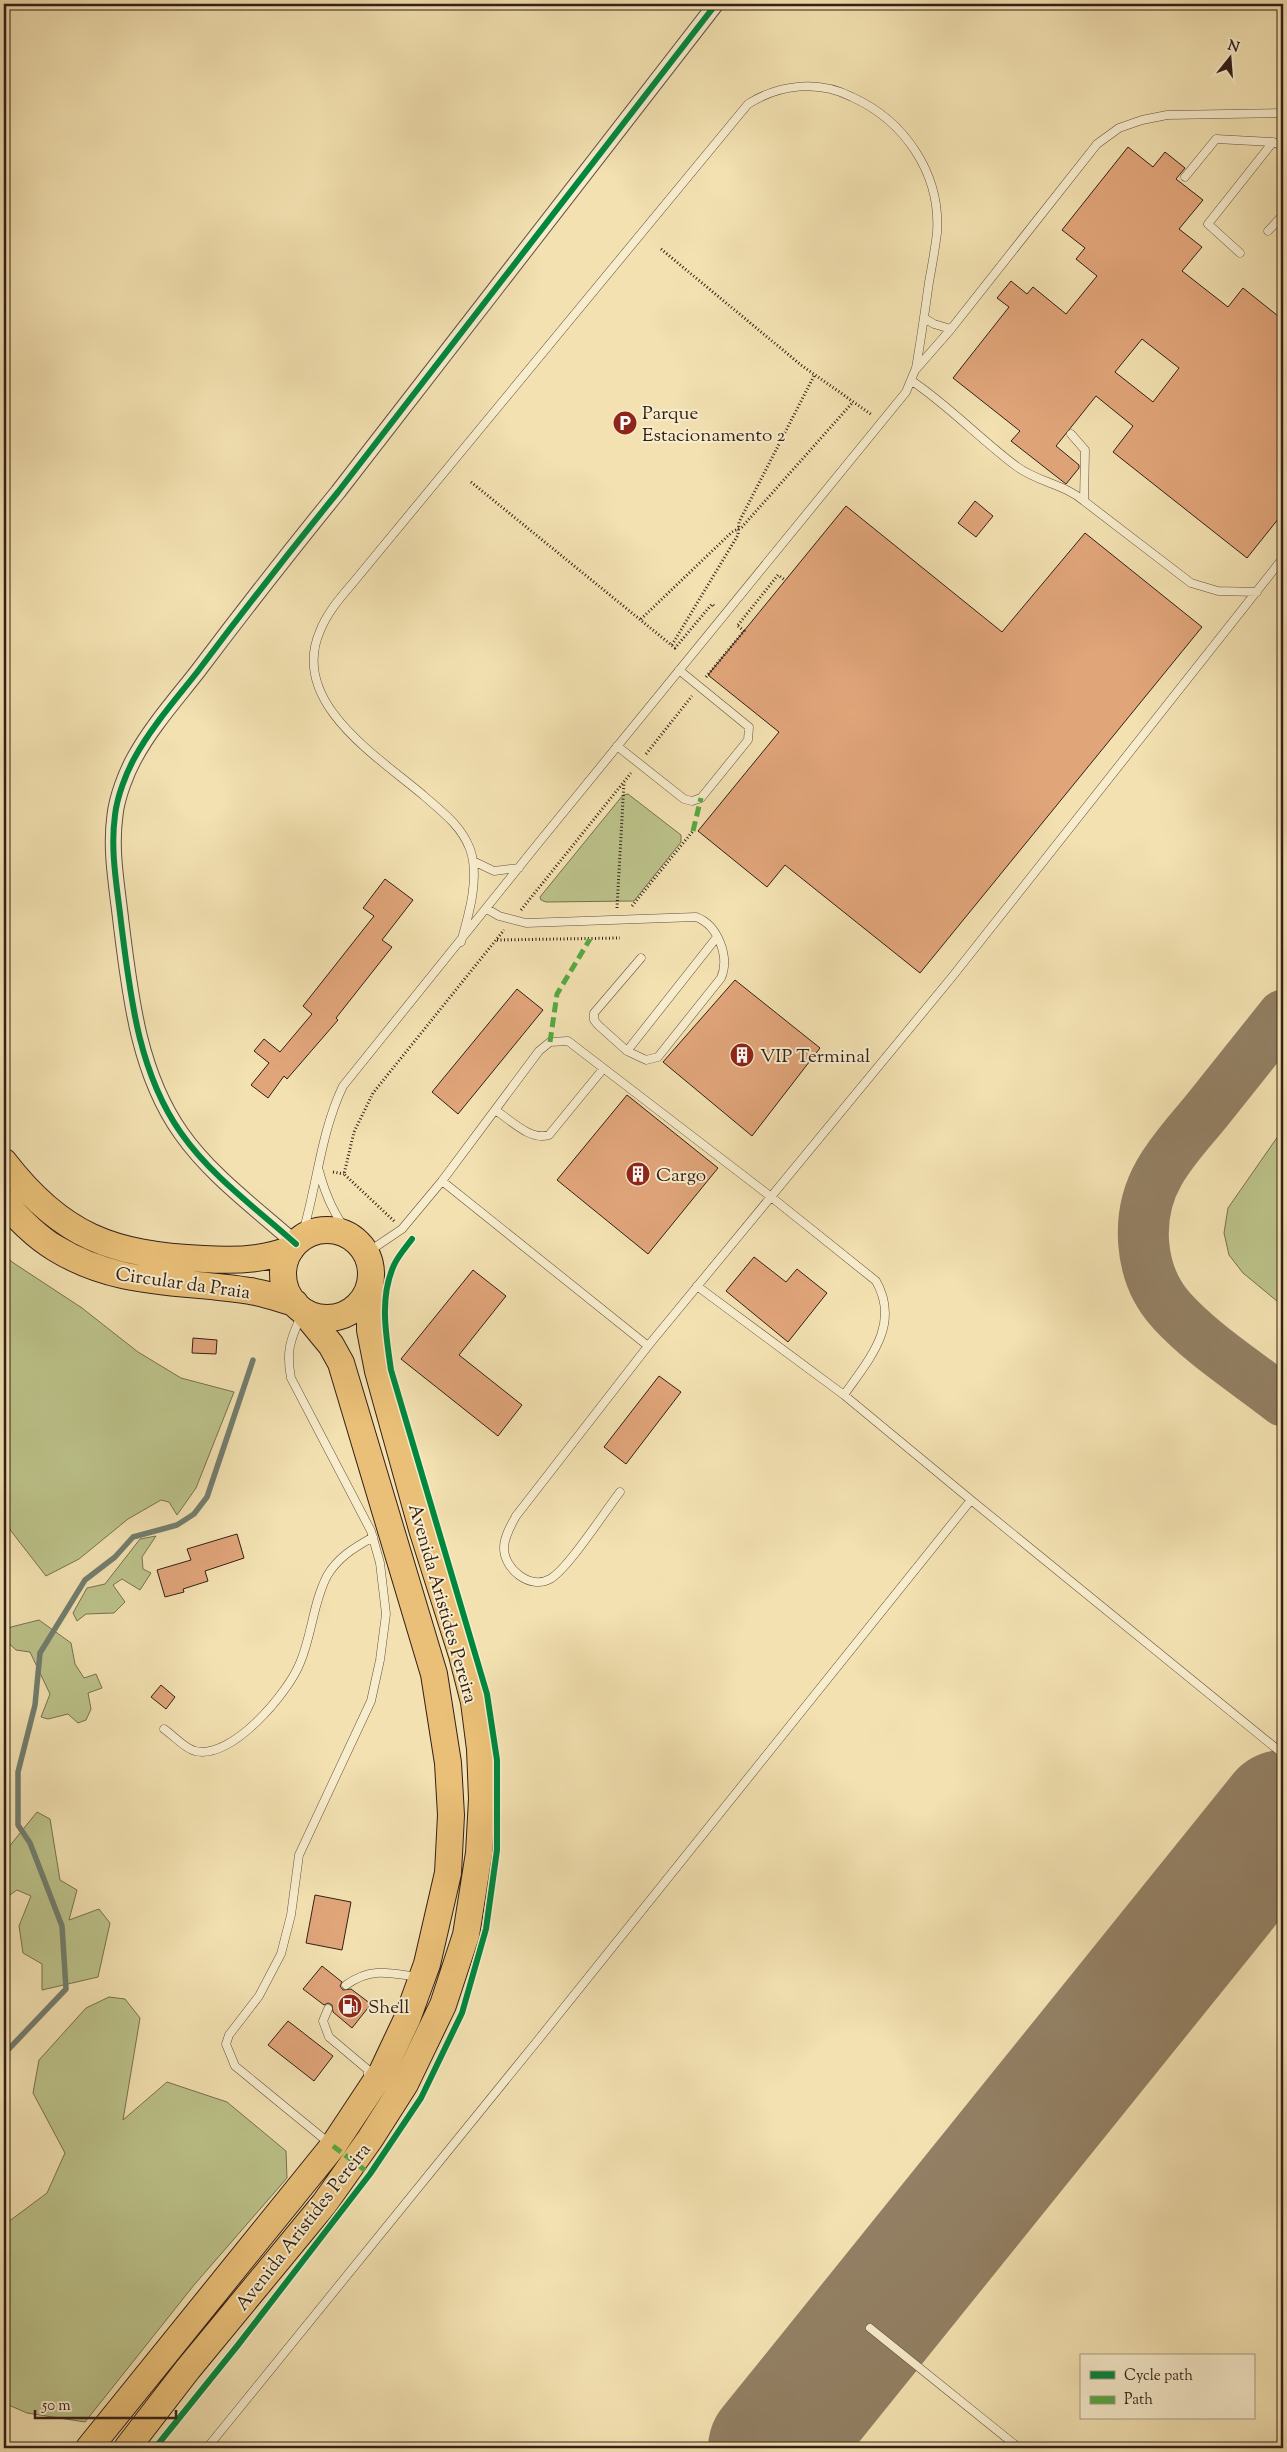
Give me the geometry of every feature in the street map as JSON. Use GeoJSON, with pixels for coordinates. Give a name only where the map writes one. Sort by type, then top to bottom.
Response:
{"type":"FeatureCollection","features":[{"type":"Feature","properties":{"kind":"highway","name":"Circular da Praia"},"geometry":{"type":"LineString","coordinates":[[4,1162],[23,1187],[40,1204],[67,1224],[98,1241],[130,1251],[172,1258],[218,1260],[279,1254],[296,1244]]}},
{"type":"Feature","properties":{"kind":"highway","name":"Circular da Praia"},"geometry":{"type":"LineString","coordinates":[[4,1202],[30,1229],[54,1248],[89,1266],[126,1278],[251,1291],[299,1307]]}},
{"type":"Feature","properties":{"kind":"highway"},"geometry":{"type":"LineString","coordinates":[[326,1230],[340,1232],[358,1245],[371,1273],[370,1285],[364,1297],[347,1313],[325,1318],[299,1307],[288,1294],[284,1277],[286,1260],[296,1244],[313,1232],[326,1230]]}},
{"type":"Feature","properties":{"kind":"highway","name":"Avenida Aristides Pereira"},"geometry":{"type":"LineString","coordinates":[[126,2448],[188,2369],[324,2204],[370,2139],[405,2084],[444,2006],[466,1936],[479,1853],[482,1799],[480,1749],[474,1702],[462,1655],[422,1529],[378,1371],[370,1330],[370,1285]]}},
{"type":"Feature","properties":{"kind":"highway","name":"Avenida Aristides Pereira"},"geometry":{"type":"LineString","coordinates":[[89,2448],[333,2146],[382,2072],[399,2037],[423,1978],[448,1872],[451,1816],[448,1764],[434,1674],[341,1363],[331,1345],[299,1307]]}},
{"type":"Feature","properties":{"kind":"street"},"geometry":{"type":"LineString","coordinates":[[296,1244],[207,1165],[181,1133],[164,1106],[151,1072],[139,1037],[131,999],[113,855],[115,814],[123,786],[135,757],[157,725],[273,571],[338,492],[716,4]]}},
{"type":"Feature","properties":{"kind":"lane"},"geometry":{"type":"LineString","coordinates":[[296,1244],[314,1192],[331,1111],[344,1086],[461,942],[536,846],[880,421],[906,392],[912,381],[916,368],[937,233],[937,212],[927,172],[918,154],[905,136],[886,116],[863,102],[826,88],[805,86],[781,89],[762,95],[748,104],[352,584],[320,631],[313,661],[315,677],[328,707],[356,738],[456,825],[464,836],[473,860],[469,913],[461,942]]}},
{"type":"Feature","properties":{"kind":"lane"},"geometry":{"type":"LineString","coordinates":[[916,368],[951,329],[1097,144],[1119,128],[1142,120],[1168,116],[1283,114]]}},
{"type":"Feature","properties":{"kind":"lane"},"geometry":{"type":"LineString","coordinates":[[1185,177],[1216,139],[1273,142],[1283,146]]}},
{"type":"Feature","properties":{"kind":"lane"},"geometry":{"type":"LineString","coordinates":[[1240,253],[1208,224],[1273,142]]}},
{"type":"Feature","properties":{"kind":"lane"},"geometry":{"type":"LineString","coordinates":[[1268,232],[1283,215]]}},
{"type":"Feature","properties":{"kind":"lane"},"geometry":{"type":"LineString","coordinates":[[924,318],[934,324],[951,329]]}},
{"type":"Feature","properties":{"kind":"lane"},"geometry":{"type":"LineString","coordinates":[[912,381],[928,392],[1016,466],[1034,479],[1067,489],[1191,583],[1218,591],[1257,592]]}},
{"type":"Feature","properties":{"kind":"lane"},"geometry":{"type":"LineString","coordinates":[[1072,434],[1085,450],[1084,501]]}},
{"type":"Feature","properties":{"kind":"lane"},"geometry":{"type":"LineString","coordinates":[[620,1492],[566,1563],[550,1579],[543,1582],[534,1582],[523,1578],[510,1567],[504,1547],[507,1533],[516,1516],[648,1346],[952,977],[1283,558]]}},
{"type":"Feature","properties":{"kind":"lane"},"geometry":{"type":"LineString","coordinates":[[617,746],[684,799],[692,801],[701,798],[748,740],[748,726],[679,670]]}},
{"type":"Feature","properties":{"kind":"lane"},"geometry":{"type":"LineString","coordinates":[[473,860],[494,871],[519,868]]}},
{"type":"Feature","properties":{"kind":"lane"},"geometry":{"type":"LineString","coordinates":[[487,909],[500,916],[526,923],[696,917],[706,920],[718,938],[725,959],[725,969],[722,978],[658,1057],[646,1060],[628,1051],[594,1020],[594,1013],[641,958]]}},
{"type":"Feature","properties":{"kind":"lane"},"geometry":{"type":"LineString","coordinates":[[628,1051],[718,938]]}},
{"type":"Feature","properties":{"kind":"lane"},"geometry":{"type":"LineString","coordinates":[[318,1169],[326,1197],[334,1214],[358,1245],[402,1229],[442,1181],[539,1051],[550,1042],[568,1042],[770,1196],[876,1281],[884,1296],[886,1313],[882,1333],[875,1351],[844,1395]]}},
{"type":"Feature","properties":{"kind":"lane"},"geometry":{"type":"LineString","coordinates":[[496,1110],[529,1133],[543,1137],[550,1135],[603,1069]]}},
{"type":"Feature","properties":{"kind":"lane"},"geometry":{"type":"LineString","coordinates":[[442,1181],[648,1346]]}},
{"type":"Feature","properties":{"kind":"lane"},"geometry":{"type":"LineString","coordinates":[[697,1286],[844,1395],[1283,1754]]}},
{"type":"Feature","properties":{"kind":"lane"},"geometry":{"type":"LineString","coordinates":[[299,1307],[290,1339],[288,1360],[291,1378],[373,1537],[380,1562],[386,1614],[372,1700],[299,1855],[291,1915],[282,1954],[259,1996],[229,2034],[226,2044],[235,2066],[333,2146]]}},
{"type":"Feature","properties":{"kind":"lane"},"geometry":{"type":"LineString","coordinates":[[207,2448],[538,2040],[971,1500]]}},
{"type":"Feature","properties":{"kind":"lane"},"geometry":{"type":"LineString","coordinates":[[164,1729],[194,1751],[206,1751],[220,1748],[233,1740],[264,1714],[286,1690],[301,1661],[319,1595],[327,1576],[338,1560],[350,1550],[373,1537]]}},
{"type":"Feature","properties":{"kind":"lane"},"geometry":{"type":"LineString","coordinates":[[346,1985],[360,1975],[382,1972],[423,1978]]}},
{"type":"Feature","properties":{"kind":"lane"},"geometry":{"type":"LineString","coordinates":[[328,2009],[323,2021],[329,2036],[366,2069],[371,2089]]}},
{"type":"Feature","properties":{"kind":"lane"},"geometry":{"type":"LineString","coordinates":[[870,2328],[1019,2448]]}},
{"type":"Feature","properties":{"kind":"path"},"geometry":{"type":"LineString","coordinates":[[662,249],[801,365],[880,421]]}},
{"type":"Feature","properties":{"kind":"path"},"geometry":{"type":"LineString","coordinates":[[672,644],[738,535],[739,522],[815,374]]}},
{"type":"Feature","properties":{"kind":"path"},"geometry":{"type":"LineString","coordinates":[[641,619],[732,532],[738,529],[853,402]]}},
{"type":"Feature","properties":{"kind":"path"},"geometry":{"type":"LineString","coordinates":[[471,482],[668,640]]}},
{"type":"Feature","properties":{"kind":"path"},"geometry":{"type":"LineString","coordinates":[[618,908],[624,781]]}},
{"type":"Feature","properties":{"kind":"path"},"geometry":{"type":"LineString","coordinates":[[608,909],[631,908],[693,831]]}},
{"type":"Feature","properties":{"kind":"path"},"geometry":{"type":"LineString","coordinates":[[520,911],[529,911]]}},
{"type":"Feature","properties":{"kind":"path"},"geometry":{"type":"LineString","coordinates":[[496,940],[620,938]]}},
{"type":"Feature","properties":{"kind":"green space"},"geometry":{"type":"Polygon","coordinates":[[[628,794],[681,835],[681,842],[634,901],[546,902],[541,900],[540,897],[623,795],[628,794]]]}},
{"type":"Feature","properties":{"kind":"green space"},"geometry":{"type":"Polygon","coordinates":[[[1283,1129],[1283,1306],[1243,1273],[1229,1255],[1224,1233],[1228,1208],[1283,1129]]]}},
{"type":"Feature","properties":{"kind":"green space"},"geometry":{"type":"Polygon","coordinates":[[[4,1253],[12,1262],[82,1308],[138,1352],[181,1378],[234,1392],[196,1488],[177,1515],[169,1502],[161,1500],[128,1519],[79,1559],[46,1576],[11,1531],[4,1518],[4,1253]]]}},
{"type":"Feature","properties":{"kind":"green space"},"geometry":{"type":"Polygon","coordinates":[[[156,1536],[142,1557],[143,1569],[151,1573],[140,1590],[122,1579],[113,1585],[125,1602],[114,1613],[86,1614],[77,1621],[73,1613],[87,1588],[105,1584],[140,1539],[156,1536]]]}},
{"type":"Feature","properties":{"kind":"green space"},"geometry":{"type":"Polygon","coordinates":[[[39,1620],[71,1643],[75,1664],[84,1678],[96,1674],[102,1688],[88,1693],[91,1709],[86,1720],[78,1723],[68,1714],[48,1719],[41,1717],[50,1694],[30,1652],[16,1650],[4,1639],[4,1634],[11,1627],[39,1620]]]}},
{"type":"Feature","properties":{"kind":"green space"},"geometry":{"type":"Polygon","coordinates":[[[37,1812],[50,1819],[60,1880],[77,1890],[69,1920],[99,1909],[110,1923],[98,1977],[42,1990],[42,1964],[23,1953],[19,1926],[31,1896],[17,1890],[4,1899],[4,1853],[37,1812]]]}},
{"type":"Feature","properties":{"kind":"green space"},"geometry":{"type":"Polygon","coordinates":[[[109,1997],[125,1999],[140,2018],[123,2120],[167,2082],[227,2102],[286,2151],[287,2178],[194,2285],[85,2422],[27,2413],[4,2403],[4,2225],[47,2193],[65,2153],[33,2093],[39,2060],[86,2008],[109,1997]]]}},
{"type":"Feature","properties":{"kind":"building"},"geometry":{"type":"Polygon","coordinates":[[[1128,147],[1153,167],[1165,152],[1185,168],[1176,179],[1203,200],[1179,229],[1202,247],[1182,271],[1228,307],[1243,288],[1283,320],[1283,513],[1247,558],[1113,452],[1133,426],[1096,396],[1056,446],[1079,465],[1079,468],[1066,484],[1011,441],[1020,431],[953,378],[1009,307],[997,298],[1011,281],[1027,294],[1033,287],[1066,314],[1097,276],[1076,259],[1085,248],[1062,230],[1128,147]],[[1142,339],[1115,372],[1153,402],[1179,368],[1142,339]]]}},
{"type":"Feature","properties":{"kind":"building"},"geometry":{"type":"Polygon","coordinates":[[[975,501],[993,516],[976,537],[958,523],[975,501]]]}},
{"type":"Feature","properties":{"kind":"building"},"geometry":{"type":"Polygon","coordinates":[[[846,506],[1002,632],[1085,533],[1202,627],[920,973],[785,865],[767,887],[698,831],[779,732],[708,675],[846,506]]]}},
{"type":"Feature","properties":{"kind":"building"},"geometry":{"type":"Polygon","coordinates":[[[385,879],[413,900],[382,940],[392,947],[336,1018],[338,1020],[287,1079],[284,1076],[268,1098],[251,1085],[269,1063],[254,1051],[264,1039],[280,1052],[312,1014],[303,1006],[374,916],[363,908],[385,879]]]}},
{"type":"Feature","properties":{"kind":"building","name":"VIP Terminal"},"geometry":{"type":"Polygon","coordinates":[[[735,980],[820,1048],[752,1136],[663,1062],[735,980]]]}},
{"type":"Feature","properties":{"kind":"building"},"geometry":{"type":"Polygon","coordinates":[[[517,989],[543,1010],[458,1114],[432,1092],[517,989]]]}},
{"type":"Feature","properties":{"kind":"building","name":"Cargo"},"geometry":{"type":"Polygon","coordinates":[[[627,1095],[718,1168],[648,1254],[557,1180],[627,1095]]]}},
{"type":"Feature","properties":{"kind":"building"},"geometry":{"type":"Polygon","coordinates":[[[754,1257],[786,1282],[797,1269],[827,1293],[788,1342],[726,1291],[754,1257]]]}},
{"type":"Feature","properties":{"kind":"building"},"geometry":{"type":"Polygon","coordinates":[[[473,1270],[506,1296],[459,1355],[522,1405],[498,1436],[401,1359],[473,1270]]]}},
{"type":"Feature","properties":{"kind":"building"},"geometry":{"type":"Polygon","coordinates":[[[193,1338],[217,1340],[216,1354],[192,1353],[193,1338]]]}},
{"type":"Feature","properties":{"kind":"building"},"geometry":{"type":"Polygon","coordinates":[[[659,1376],[681,1392],[626,1464],[604,1447],[659,1376]]]}},
{"type":"Feature","properties":{"kind":"building"},"geometry":{"type":"Polygon","coordinates":[[[237,1534],[244,1558],[205,1571],[208,1581],[183,1589],[184,1592],[165,1597],[157,1570],[191,1560],[187,1549],[237,1534]]]}},
{"type":"Feature","properties":{"kind":"building"},"geometry":{"type":"Polygon","coordinates":[[[161,1685],[175,1697],[166,1709],[151,1697],[161,1685]]]}},
{"type":"Feature","properties":{"kind":"building"},"geometry":{"type":"Polygon","coordinates":[[[315,1895],[351,1902],[342,1950],[306,1943],[315,1895]]]}},
{"type":"Feature","properties":{"kind":"building"},"geometry":{"type":"Polygon","coordinates":[[[322,1966],[342,1982],[340,1986],[343,1990],[351,1989],[371,2004],[352,2028],[333,2012],[332,2005],[328,2003],[324,2005],[303,1989],[322,1966]]]}},
{"type":"Feature","properties":{"kind":"building"},"geometry":{"type":"Polygon","coordinates":[[[288,2021],[333,2056],[314,2081],[268,2045],[288,2021]]]}},
{"type":"Feature","properties":{"kind":"waterway"},"geometry":{"type":"LineString","coordinates":[[4,2054],[66,1989],[62,1926],[30,1843],[18,1825],[18,1772],[35,1705],[40,1653],[85,1580],[115,1557],[133,1537],[177,1525],[194,1514],[207,1497],[253,1360]]}},
{"type":"Feature","properties":{"kind":"taxiway"},"geometry":{"type":"LineString","coordinates":[[1283,1015],[1177,1146],[1159,1173],[1151,1189],[1144,1225],[1144,1244],[1152,1280],[1172,1311],[1211,1347],[1283,1401]]}},
{"type":"Feature","properties":{"kind":"runway"},"geometry":{"type":"LineString","coordinates":[[772,2448],[1283,1814]]}},
{"type":"Feature","properties":{"kind":"marked path"},"geometry":{"type":"LineString","coordinates":[[693,831],[701,798]]}},
{"type":"Feature","properties":{"kind":"marked path"},"geometry":{"type":"LineString","coordinates":[[550,1042],[557,994],[590,939]]}},
{"type":"Feature","properties":{"kind":"marked path"},"geometry":{"type":"LineString","coordinates":[[333,2146],[370,2174]]}},
{"type":"Feature","properties":{"kind":"cycle path"},"geometry":{"type":"LineString","coordinates":[[296,1244],[235,1192],[193,1149],[166,1109],[145,1058],[133,1004],[116,882],[113,842],[116,808],[122,785],[149,734],[165,712],[716,4]]}},
{"type":"Feature","properties":{"kind":"cycle path"},"geometry":{"type":"LineString","coordinates":[[155,2448],[238,2345],[370,2174],[421,2098],[462,2013],[486,1929],[497,1850],[497,1760],[487,1694],[391,1370],[386,1330],[385,1303],[389,1278],[396,1262],[412,1239]]}},
{"type":"Feature","properties":{"kind":"place","name":"Parque Estacionamento 2"},"geometry":{"type":"Point","coordinates":[625,423]}},
{"type":"Feature","properties":{"kind":"place","name":"VIP Terminal"},"geometry":{"type":"Point","coordinates":[742,1055]}},
{"type":"Feature","properties":{"kind":"place","name":"Cargo"},"geometry":{"type":"Point","coordinates":[638,1174]}},
{"type":"Feature","properties":{"kind":"place","name":"Shell"},"geometry":{"type":"Point","coordinates":[350,2006]}}]}
